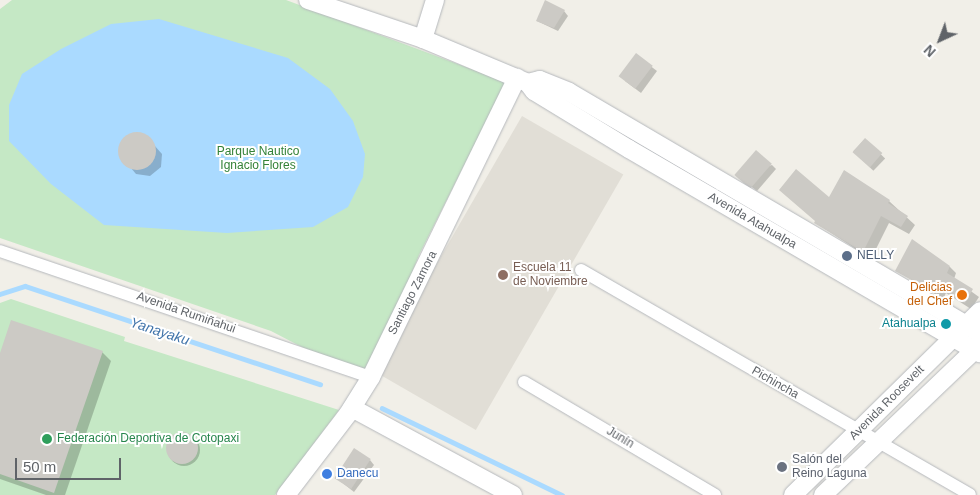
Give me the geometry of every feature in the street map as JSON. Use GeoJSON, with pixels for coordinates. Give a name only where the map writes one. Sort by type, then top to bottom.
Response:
{"type":"FeatureCollection","features":[{"type":"Feature","properties":{"kind":"street","name":"Avenida Atahualpa"},"geometry":{"type":"LineString","coordinates":[[308,0],[423,39],[522,80],[539,94],[629,149],[972,341]]}},
{"type":"Feature","properties":{"kind":"street"},"geometry":{"type":"LineString","coordinates":[[423,39],[435,0]]}},
{"type":"Feature","properties":{"kind":"street","name":"Santiago Zamora"},"geometry":{"type":"LineString","coordinates":[[286,495],[351,409],[370,379],[522,80]]}},
{"type":"Feature","properties":{"kind":"street","name":"Avenida Rumiñahui"},"geometry":{"type":"LineString","coordinates":[[0,251],[370,379]]}},
{"type":"Feature","properties":{"kind":"street","name":"Pichincha"},"geometry":{"type":"LineString","coordinates":[[581,270],[970,495]]}},
{"type":"Feature","properties":{"kind":"street","name":"Avenida Roosevelt"},"geometry":{"type":"LineString","coordinates":[[823,495],[878,442],[972,341],[980,311]]}},
{"type":"Feature","properties":{"kind":"street","name":"Avenida Roosevelt"},"geometry":{"type":"LineString","coordinates":[[793,495],[859,431],[972,341]]}},
{"type":"Feature","properties":{"kind":"street","name":"Junín"},"geometry":{"type":"LineString","coordinates":[[524,382],[715,495]]}},
{"type":"Feature","properties":{"kind":"street"},"geometry":{"type":"LineString","coordinates":[[351,409],[484,486],[513,495]]}},
{"type":"Feature","properties":{"kind":"shaded area","name":"Escuela 11 de Noviembre"},"geometry":{"type":"Polygon","coordinates":[[[522,116],[623,174],[476,430],[374,371],[522,116]]]}},
{"type":"Feature","properties":{"kind":"green space","name":"Parque Nautico Ignacio Flores"},"geometry":{"type":"Polygon","coordinates":[[[12,0],[286,0],[506,82],[419,255],[369,382],[271,331],[0,238],[0,9],[12,0]]]}},
{"type":"Feature","properties":{"kind":"green space"},"geometry":{"type":"Polygon","coordinates":[[[11,299],[125,337],[124,341],[339,410],[275,495],[0,495],[0,303],[11,299]]]}},
{"type":"Feature","properties":{"kind":"water","name":"Parque Nautico Ignacio Flores"},"geometry":{"type":"Polygon","coordinates":[[[159,19],[288,58],[330,89],[353,121],[365,154],[363,177],[348,207],[313,227],[227,233],[104,225],[51,184],[9,141],[9,105],[22,74],[61,49],[111,24],[159,19]]]}},
{"type":"Feature","properties":{"kind":"building"},"geometry":{"type":"Polygon","coordinates":[[[545,0],[565,10],[554,28],[536,21],[545,0]]]}},
{"type":"Feature","properties":{"kind":"building"},"geometry":{"type":"Polygon","coordinates":[[[636,53],[653,66],[635,89],[619,76],[636,53]]]}},
{"type":"Feature","properties":{"kind":"building"},"geometry":{"type":"Polygon","coordinates":[[[137,132],[144,133],[150,138],[155,144],[155,158],[150,164],[144,169],[137,170],[130,169],[124,164],[119,158],[118,151],[119,144],[124,138],[130,133],[137,132]]]}},
{"type":"Feature","properties":{"kind":"building"},"geometry":{"type":"Polygon","coordinates":[[[865,138],[882,153],[870,167],[853,152],[865,138]]]}},
{"type":"Feature","properties":{"kind":"building"},"geometry":{"type":"Polygon","coordinates":[[[756,150],[772,164],[750,189],[734,175],[756,150]]]}},
{"type":"Feature","properties":{"kind":"building"},"geometry":{"type":"Polygon","coordinates":[[[796,169],[829,197],[844,170],[890,200],[888,203],[908,216],[901,227],[881,216],[863,252],[814,223],[815,221],[779,190],[796,169]]]}},
{"type":"Feature","properties":{"kind":"building"},"geometry":{"type":"Polygon","coordinates":[[[912,239],[950,266],[947,273],[973,289],[965,303],[940,288],[937,294],[895,271],[912,239]]]}},
{"type":"Feature","properties":{"kind":"building","name":"Federación Deportiva de Cotopaxi"},"geometry":{"type":"Polygon","coordinates":[[[11,320],[103,351],[54,493],[0,474],[0,353],[11,320]]]}},
{"type":"Feature","properties":{"kind":"building"},"geometry":{"type":"Polygon","coordinates":[[[182,432],[193,437],[198,448],[193,459],[182,464],[171,459],[166,448],[171,437],[182,432]]]}},
{"type":"Feature","properties":{"kind":"building"},"geometry":{"type":"Polygon","coordinates":[[[354,448],[371,459],[351,489],[334,478],[354,448]]]}},
{"type":"Feature","properties":{"kind":"waterway","name":"Yanayaku"},"geometry":{"type":"LineString","coordinates":[[0,294],[25,286],[320,384]]}},
{"type":"Feature","properties":{"kind":"waterway","name":"Yanayaku"},"geometry":{"type":"LineString","coordinates":[[382,408],[562,495]]}},
{"type":"Feature","properties":{"kind":"place","name":"NELLY"},"geometry":{"type":"Point","coordinates":[847,256]}},
{"type":"Feature","properties":{"kind":"place","name":"Escuela 11 de Noviembre"},"geometry":{"type":"Point","coordinates":[503,275]}},
{"type":"Feature","properties":{"kind":"place","name":"Delicias del Chef"},"geometry":{"type":"Point","coordinates":[962,295]}},
{"type":"Feature","properties":{"kind":"place","name":"Atahualpa"},"geometry":{"type":"Point","coordinates":[946,324]}},
{"type":"Feature","properties":{"kind":"place","name":"Federación Deportiva de Cotopaxi"},"geometry":{"type":"Point","coordinates":[47,439]}},
{"type":"Feature","properties":{"kind":"place","name":"Salón del Reino Laguna"},"geometry":{"type":"Point","coordinates":[782,467]}},
{"type":"Feature","properties":{"kind":"place","name":"Danecu"},"geometry":{"type":"Point","coordinates":[327,474]}}]}
